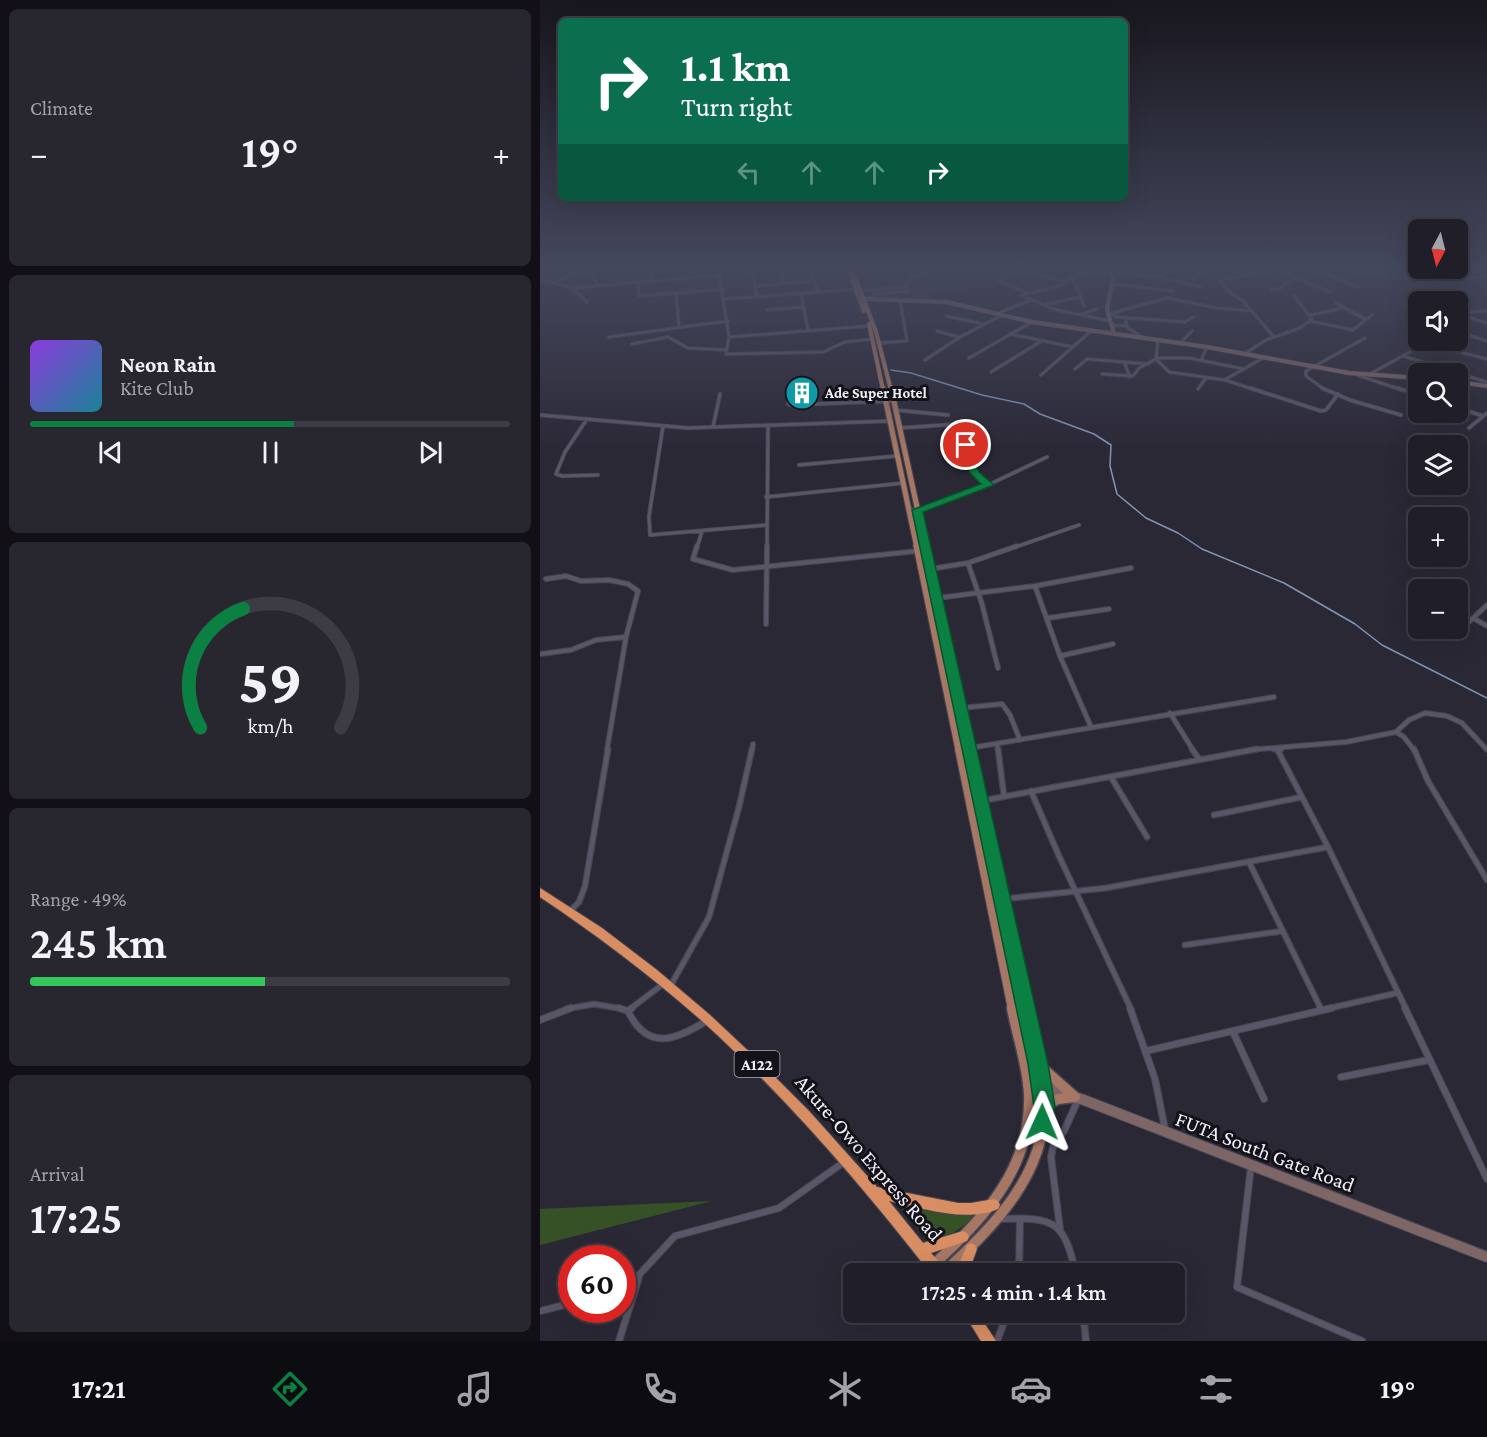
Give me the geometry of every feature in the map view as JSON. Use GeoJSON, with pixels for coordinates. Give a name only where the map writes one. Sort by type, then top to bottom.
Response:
{"type":"FeatureCollection","features":[{"type":"Feature","properties":{"kind":"highway","name":"Akure-Owo Express Road"},"geometry":{"type":"LineString","coordinates":[[540,892],[570,911],[668,983],[757,1064],[847,1160],[932,1263]]}},
{"type":"Feature","properties":{"kind":"highway"},"geometry":{"type":"LineString","coordinates":[[873,1192],[958,1209],[994,1204]]}},
{"type":"Feature","properties":{"kind":"highway"},"geometry":{"type":"LineString","coordinates":[[921,1250],[963,1237]]}},
{"type":"Feature","properties":{"kind":"highway"},"geometry":{"type":"LineString","coordinates":[[965,1263],[971,1249]]}},
{"type":"Feature","properties":{"kind":"highway"},"geometry":{"type":"LineString","coordinates":[[977,1323],[989,1341]]}},
{"type":"Feature","properties":{"kind":"main road"},"geometry":{"type":"LineString","coordinates":[[870,329],[878,346]]}},
{"type":"Feature","properties":{"kind":"main road"},"geometry":{"type":"LineString","coordinates":[[873,329],[899,428],[914,510],[930,569],[932,599]]}},
{"type":"Feature","properties":{"kind":"main road"},"geometry":{"type":"LineString","coordinates":[[892,404],[891,421],[898,456],[904,483],[914,510],[916,552],[932,599],[949,679],[1028,1085],[1029,1125],[1011,1178],[994,1204],[963,1237],[944,1263]]}},
{"type":"Feature","properties":{"kind":"main road"},"geometry":{"type":"LineString","coordinates":[[949,679],[960,708],[969,748],[1038,1064],[1044,1107],[1040,1138],[1028,1177],[999,1219],[971,1249],[950,1263]]}},
{"type":"Feature","properties":{"kind":"main road"},"geometry":{"type":"LineString","coordinates":[[1038,1064],[1077,1098]]}},
{"type":"Feature","properties":{"kind":"main road"},"geometry":{"type":"LineString","coordinates":[[1044,1107],[1058,1099],[1077,1098]]}},
{"type":"Feature","properties":{"kind":"street"},"geometry":{"type":"LineString","coordinates":[[609,337],[663,329]]}},
{"type":"Feature","properties":{"kind":"street"},"geometry":{"type":"LineString","coordinates":[[728,329],[726,354],[823,352],[845,342],[878,346],[907,341],[905,329]]}},
{"type":"Feature","properties":{"kind":"street"},"geometry":{"type":"LineString","coordinates":[[729,338],[830,329]]}},
{"type":"Feature","properties":{"kind":"street"},"geometry":{"type":"LineString","coordinates":[[925,360],[976,329]]}},
{"type":"Feature","properties":{"kind":"street"},"geometry":{"type":"LineString","coordinates":[[969,358],[1020,329]]}},
{"type":"Feature","properties":{"kind":"street"},"geometry":{"type":"LineString","coordinates":[[1075,329],[1207,347],[1357,375],[1408,391]]}},
{"type":"Feature","properties":{"kind":"street"},"geometry":{"type":"LineString","coordinates":[[1113,329],[1114,334]]}},
{"type":"Feature","properties":{"kind":"street"},"geometry":{"type":"LineString","coordinates":[[1129,329],[1143,338]]}},
{"type":"Feature","properties":{"kind":"street"},"geometry":{"type":"LineString","coordinates":[[1267,329],[1274,337]]}},
{"type":"Feature","properties":{"kind":"street"},"geometry":{"type":"LineString","coordinates":[[1243,354],[1274,337],[1298,329]]}},
{"type":"Feature","properties":{"kind":"street"},"geometry":{"type":"LineString","coordinates":[[937,331],[960,337]]}},
{"type":"Feature","properties":{"kind":"street"},"geometry":{"type":"LineString","coordinates":[[1041,375],[1091,331]]}},
{"type":"Feature","properties":{"kind":"street"},"geometry":{"type":"LineString","coordinates":[[1180,343],[1192,331]]}},
{"type":"Feature","properties":{"kind":"street"},"geometry":{"type":"LineString","coordinates":[[1010,334],[1074,347]]}},
{"type":"Feature","properties":{"kind":"street"},"geometry":{"type":"LineString","coordinates":[[1468,335],[1487,341]]}},
{"type":"Feature","properties":{"kind":"street"},"geometry":{"type":"LineString","coordinates":[[632,344],[668,338],[680,346],[727,350]]}},
{"type":"Feature","properties":{"kind":"street"},"geometry":{"type":"LineString","coordinates":[[1365,338],[1310,367],[1306,371],[1308,379],[1338,394],[1401,415]]}},
{"type":"Feature","properties":{"kind":"street"},"geometry":{"type":"LineString","coordinates":[[1158,340],[1156,358],[1169,372],[1225,380],[1321,411],[1326,410],[1338,394]]}},
{"type":"Feature","properties":{"kind":"street"},"geometry":{"type":"LineString","coordinates":[[991,372],[1041,341]]}},
{"type":"Feature","properties":{"kind":"street"},"geometry":{"type":"LineString","coordinates":[[1369,374],[1429,343],[1487,359]]}},
{"type":"Feature","properties":{"kind":"street"},"geometry":{"type":"LineString","coordinates":[[1201,360],[1207,347]]}},
{"type":"Feature","properties":{"kind":"street"},"geometry":{"type":"LineString","coordinates":[[1402,356],[1425,363]]}},
{"type":"Feature","properties":{"kind":"street"},"geometry":{"type":"LineString","coordinates":[[1102,374],[1130,377],[1156,358],[1174,357],[1244,369]]}},
{"type":"Feature","properties":{"kind":"street"},"geometry":{"type":"LineString","coordinates":[[1225,380],[1263,358]]}},
{"type":"Feature","properties":{"kind":"street"},"geometry":{"type":"LineString","coordinates":[[1075,369],[1086,359],[1149,364]]}},
{"type":"Feature","properties":{"kind":"street"},"geometry":{"type":"LineString","coordinates":[[1124,363],[1130,377]]}},
{"type":"Feature","properties":{"kind":"street"},"geometry":{"type":"LineString","coordinates":[[1357,375],[1408,377]]}},
{"type":"Feature","properties":{"kind":"street"},"geometry":{"type":"LineString","coordinates":[[1198,388],[1207,377]]}},
{"type":"Feature","properties":{"kind":"street"},"geometry":{"type":"LineString","coordinates":[[1468,377],[1487,384]]}},
{"type":"Feature","properties":{"kind":"street"},"geometry":{"type":"LineString","coordinates":[[1468,383],[1487,384]]}},
{"type":"Feature","properties":{"kind":"street"},"geometry":{"type":"LineString","coordinates":[[713,427],[720,394]]}},
{"type":"Feature","properties":{"kind":"street"},"geometry":{"type":"LineString","coordinates":[[790,397],[788,404],[790,405],[892,404],[948,415]]}},
{"type":"Feature","properties":{"kind":"street"},"geometry":{"type":"LineString","coordinates":[[1468,410],[1485,414]]}},
{"type":"Feature","properties":{"kind":"street"},"geometry":{"type":"LineString","coordinates":[[1469,428],[1485,414]]}},
{"type":"Feature","properties":{"kind":"street"},"geometry":{"type":"LineString","coordinates":[[540,415],[663,426],[713,427],[891,421]]}},
{"type":"Feature","properties":{"kind":"street"},"geometry":{"type":"LineString","coordinates":[[587,419],[581,432],[565,452],[556,474],[598,475]]}},
{"type":"Feature","properties":{"kind":"street"},"geometry":{"type":"LineString","coordinates":[[899,428],[959,424],[979,429],[981,433],[963,449],[975,473],[988,485]]}},
{"type":"Feature","properties":{"kind":"street"},"geometry":{"type":"LineString","coordinates":[[766,624],[768,425]]}},
{"type":"Feature","properties":{"kind":"street"},"geometry":{"type":"LineString","coordinates":[[663,426],[649,516],[650,535],[766,525]]}},
{"type":"Feature","properties":{"kind":"street"},"geometry":{"type":"LineString","coordinates":[[798,465],[898,456]]}},
{"type":"Feature","properties":{"kind":"street"},"geometry":{"type":"LineString","coordinates":[[914,510],[988,485],[1047,457]]}},
{"type":"Feature","properties":{"kind":"street"},"geometry":{"type":"LineString","coordinates":[[766,497],[904,483]]}},
{"type":"Feature","properties":{"kind":"street"},"geometry":{"type":"LineString","coordinates":[[930,569],[968,563],[1079,525]]}},
{"type":"Feature","properties":{"kind":"street"},"geometry":{"type":"LineString","coordinates":[[702,531],[694,560],[729,569],[916,552]]}},
{"type":"Feature","properties":{"kind":"street"},"geometry":{"type":"LineString","coordinates":[[968,563],[998,668]]}},
{"type":"Feature","properties":{"kind":"street"},"geometry":{"type":"LineString","coordinates":[[932,599],[1035,586],[1131,568]]}},
{"type":"Feature","properties":{"kind":"street"},"geometry":{"type":"LineString","coordinates":[[546,579],[566,576],[582,581],[609,580],[637,589],[626,637],[585,886],[579,902],[570,911]]}},
{"type":"Feature","properties":{"kind":"street"},"geometry":{"type":"LineString","coordinates":[[1035,586],[1060,656],[1091,727]]}},
{"type":"Feature","properties":{"kind":"street"},"geometry":{"type":"LineString","coordinates":[[1468,623],[1487,605]]}},
{"type":"Feature","properties":{"kind":"street"},"geometry":{"type":"LineString","coordinates":[[1047,618],[1109,609]]}},
{"type":"Feature","properties":{"kind":"street"},"geometry":{"type":"LineString","coordinates":[[1473,618],[1487,626]]}},
{"type":"Feature","properties":{"kind":"street"},"geometry":{"type":"LineString","coordinates":[[540,654],[571,650],[596,639],[626,637]]}},
{"type":"Feature","properties":{"kind":"street"},"geometry":{"type":"LineString","coordinates":[[1060,656],[1113,644]]}},
{"type":"Feature","properties":{"kind":"street"},"geometry":{"type":"LineString","coordinates":[[969,748],[1274,697]]}},
{"type":"Feature","properties":{"kind":"street"},"geometry":{"type":"LineString","coordinates":[[960,708],[997,703],[1005,705],[1020,740]]}},
{"type":"Feature","properties":{"kind":"street"},"geometry":{"type":"LineString","coordinates":[[1170,713],[1199,759]]}},
{"type":"Feature","properties":{"kind":"street"},"geometry":{"type":"LineString","coordinates":[[980,801],[1266,747],[1277,749],[1346,742],[1396,732],[1417,716],[1436,714],[1462,723],[1487,750]]}},
{"type":"Feature","properties":{"kind":"street"},"geometry":{"type":"LineString","coordinates":[[1396,732],[1412,745],[1428,781],[1487,880]]}},
{"type":"Feature","properties":{"kind":"street"},"geometry":{"type":"LineString","coordinates":[[628,1011],[668,983],[709,917],[753,744]]}},
{"type":"Feature","properties":{"kind":"street"},"geometry":{"type":"LineString","coordinates":[[997,744],[1004,796]]}},
{"type":"Feature","properties":{"kind":"street"},"geometry":{"type":"LineString","coordinates":[[1277,749],[1328,847],[1487,1179]]}},
{"type":"Feature","properties":{"kind":"street"},"geometry":{"type":"LineString","coordinates":[[1111,777],[1148,837]]}},
{"type":"Feature","properties":{"kind":"street"},"geometry":{"type":"LineString","coordinates":[[1031,791],[1050,839],[1121,987],[1146,1051],[1163,1106],[1166,1133]]}},
{"type":"Feature","properties":{"kind":"street"},"geometry":{"type":"LineString","coordinates":[[1214,815],[1302,797]]}},
{"type":"Feature","properties":{"kind":"street"},"geometry":{"type":"LineString","coordinates":[[1001,899],[1077,892],[1328,847]]}},
{"type":"Feature","properties":{"kind":"street"},"geometry":{"type":"LineString","coordinates":[[1250,862],[1321,1010]]}},
{"type":"Feature","properties":{"kind":"street"},"geometry":{"type":"LineString","coordinates":[[1185,945],[1283,931]]}},
{"type":"Feature","properties":{"kind":"street"},"geometry":{"type":"LineString","coordinates":[[1146,1051],[1397,993]]}},
{"type":"Feature","properties":{"kind":"street"},"geometry":{"type":"LineString","coordinates":[[540,1020],[562,1010],[590,1004],[608,1005],[628,1011],[634,1024],[657,1039],[665,1041],[681,1036],[708,1020]]}},
{"type":"Feature","properties":{"kind":"street"},"geometry":{"type":"LineString","coordinates":[[1233,1032],[1264,1099]]}},
{"type":"Feature","properties":{"kind":"street"},"geometry":{"type":"LineString","coordinates":[[1341,1077],[1429,1060]]}},
{"type":"Feature","properties":{"kind":"street","name":"FUTA South Gate Road"},"geometry":{"type":"LineString","coordinates":[[1028,1085],[1042,1086],[1077,1098],[1487,1257]]}},
{"type":"Feature","properties":{"kind":"street"},"geometry":{"type":"LineString","coordinates":[[1073,1263],[1069,1246],[1060,1228],[1051,1157],[1052,1145],[1065,1130],[1077,1098]]}},
{"type":"Feature","properties":{"kind":"street"},"geometry":{"type":"LineString","coordinates":[[636,1278],[663,1244],[675,1236],[779,1208],[847,1160]]}},
{"type":"Feature","properties":{"kind":"street"},"geometry":{"type":"LineString","coordinates":[[1251,1165],[1237,1287],[1362,1341]]}},
{"type":"Feature","properties":{"kind":"street"},"geometry":{"type":"LineString","coordinates":[[999,1219],[1043,1219],[1060,1228]]}},
{"type":"Feature","properties":{"kind":"street"},"geometry":{"type":"LineString","coordinates":[[1019,1263],[1020,1219]]}},
{"type":"Feature","properties":{"kind":"street"},"geometry":{"type":"LineString","coordinates":[[619,1341],[639,1276]]}},
{"type":"Feature","properties":{"kind":"street"},"geometry":{"type":"LineString","coordinates":[[540,1311],[558,1306]]}},
{"type":"Feature","properties":{"kind":"street"},"geometry":{"type":"LineString","coordinates":[[997,1341],[1004,1323]]}},
{"type":"Feature","properties":{"kind":"street"},"geometry":{"type":"LineString","coordinates":[[1084,1323],[1086,1341]]}},
{"type":"Feature","properties":{"kind":"green space"},"geometry":{"type":"Polygon","coordinates":[[[712,1201],[540,1245],[540,1209],[712,1201]]]}},
{"type":"Feature","properties":{"kind":"green space"},"geometry":{"type":"Polygon","coordinates":[[[896,1202],[982,1213],[953,1233],[931,1239],[918,1229],[896,1202]]]}},
{"type":"Feature","properties":{"kind":"waterway"},"geometry":{"type":"LineString","coordinates":[[891,370],[911,373],[982,395],[1024,404],[1040,414],[1094,434],[1111,445],[1110,466],[1117,494],[1146,518],[1178,533],[1202,549],[1284,583],[1355,624],[1382,645],[1487,698]]}},
{"type":"Feature","properties":{"kind":"place","name":"Ade Super Hotel"},"geometry":{"type":"Point","coordinates":[802,393]}},
{"type":"Feature","properties":{"kind":"route"},"geometry":{"type":"LineString","coordinates":[[966,445],[963,449],[975,473],[988,485],[917,510],[1038,1064],[1044,1107],[1042,1122]]}}]}
